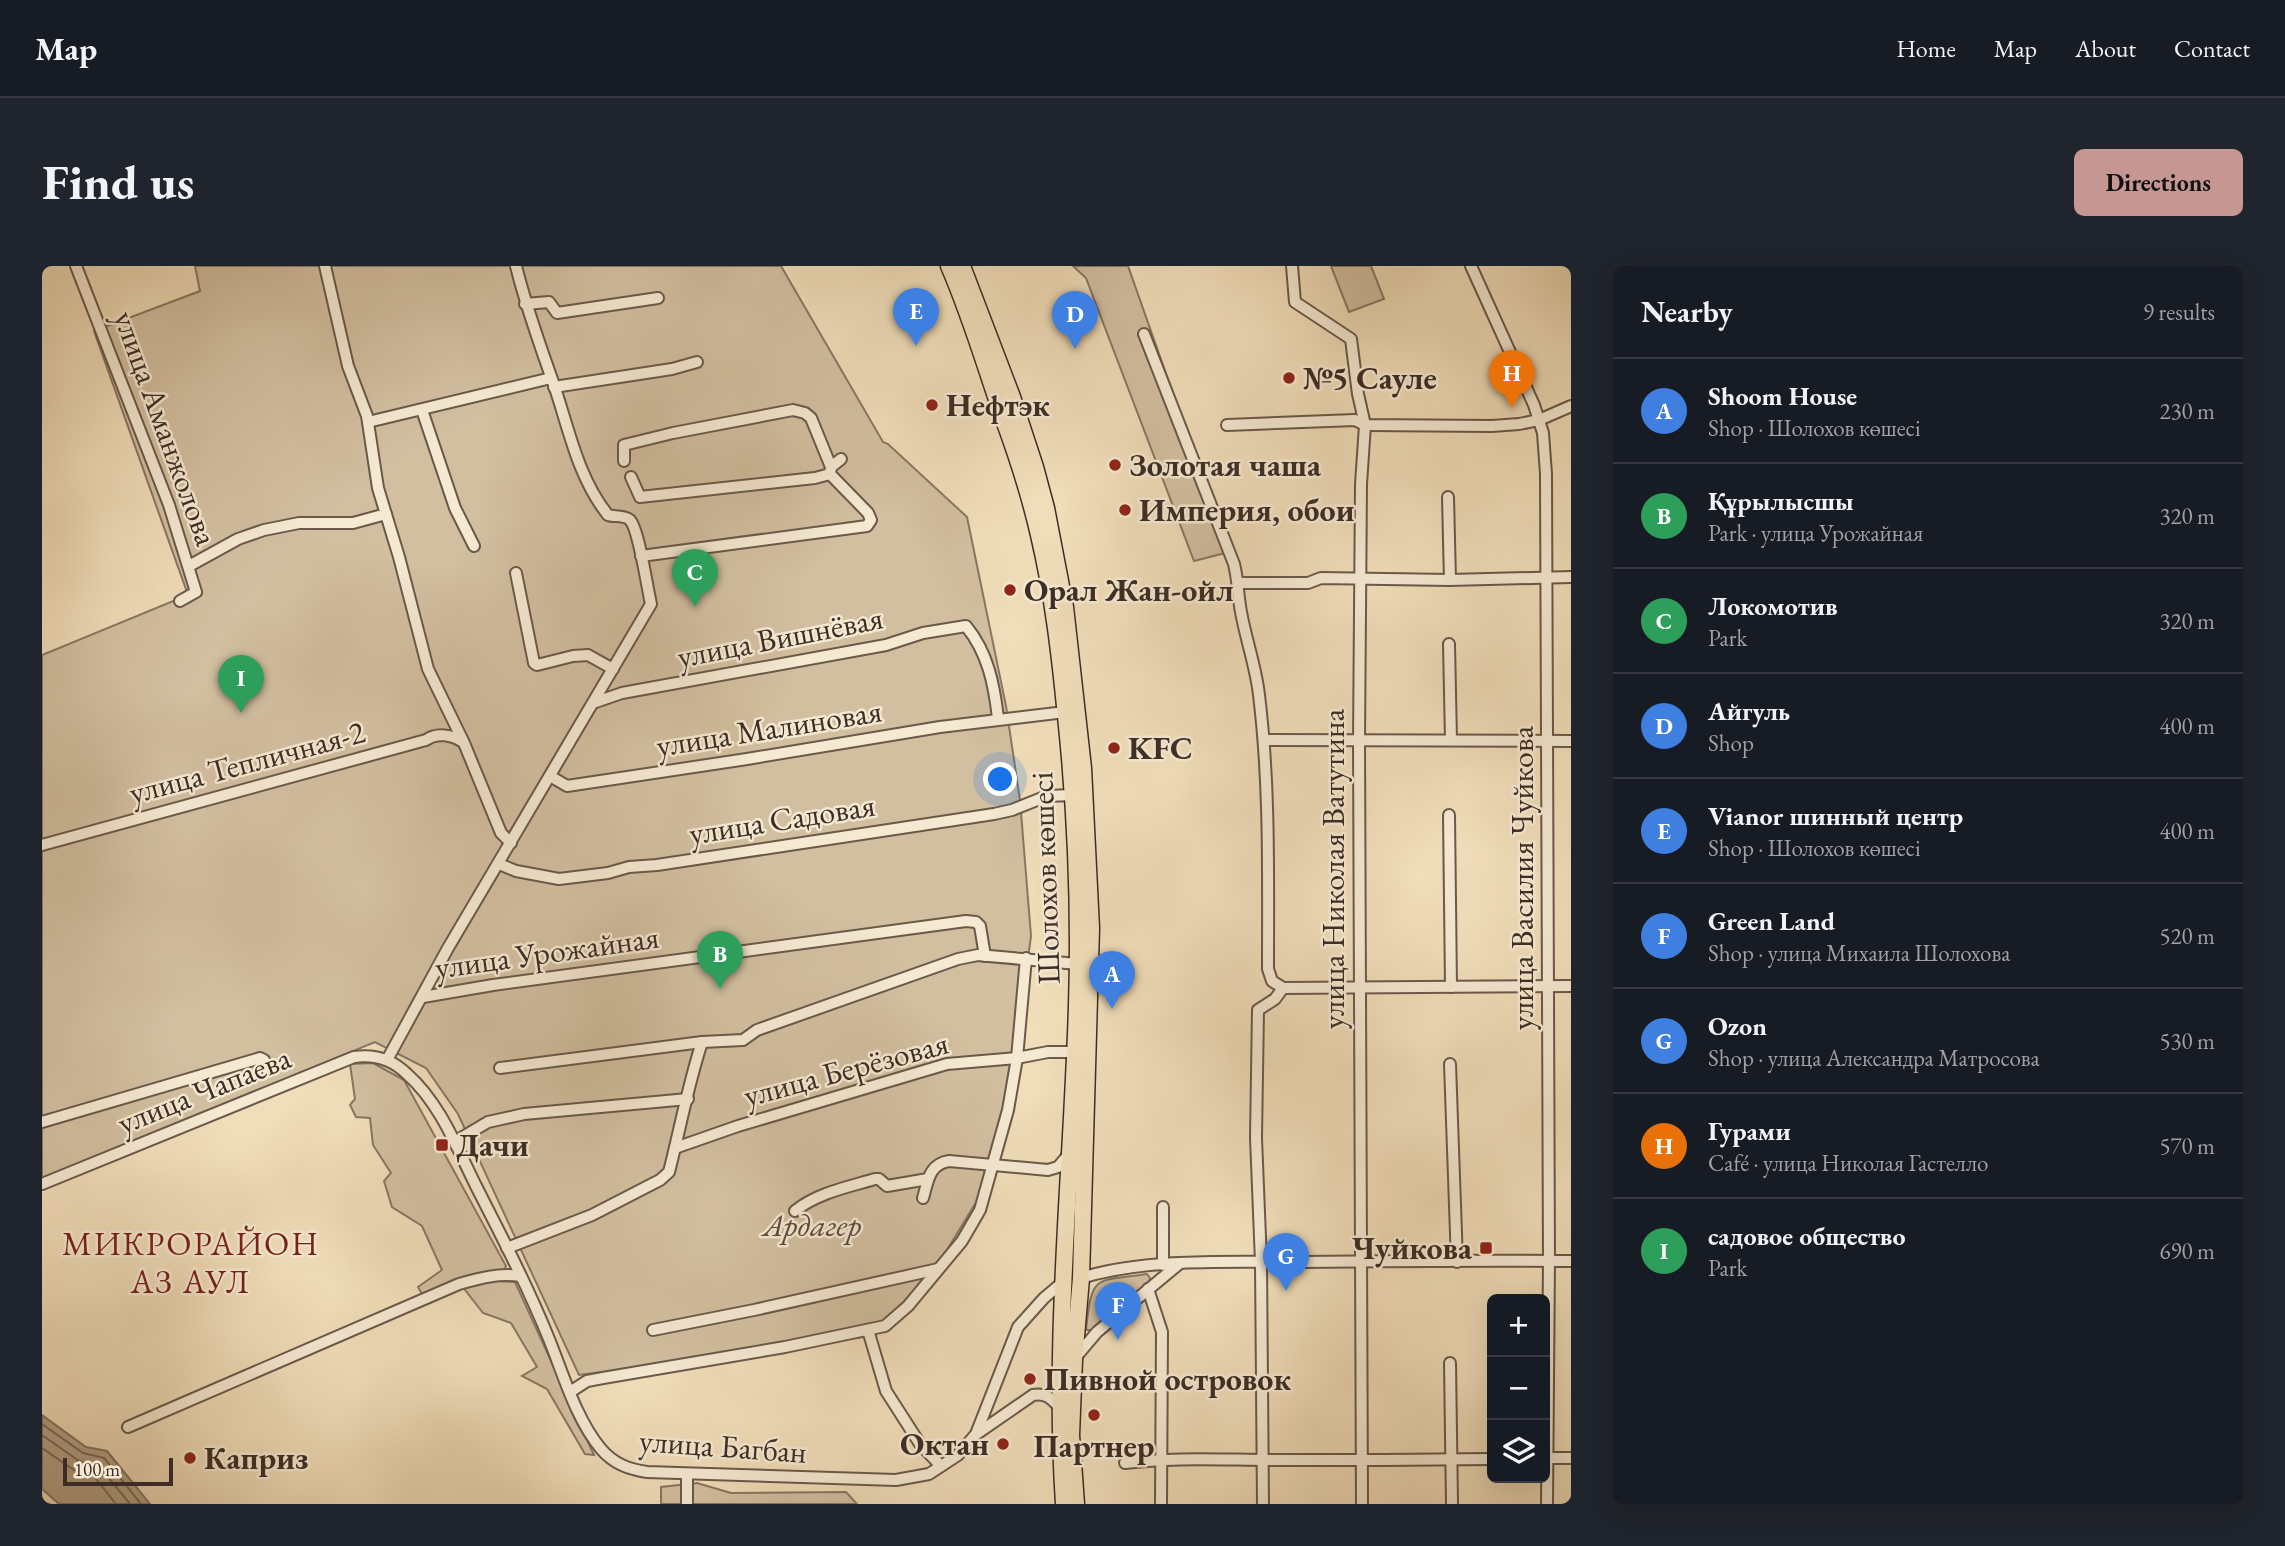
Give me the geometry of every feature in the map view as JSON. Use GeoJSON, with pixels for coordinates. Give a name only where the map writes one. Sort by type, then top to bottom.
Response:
{"type":"FeatureCollection","features":[{"type":"Feature","properties":{"kind":"highway","name":"Шолохов көшесі"},"geometry":{"type":"LineString","coordinates":[[949,266],[964,302],[1028,489],[1051,599],[1065,712],[1078,889],[1078,964],[1060,1322],[1059,1407],[1064,1504]]}},
{"type":"Feature","properties":{"kind":"highway","name":"Шолохов көшесі"},"geometry":{"type":"LineString","coordinates":[[962,266],[1012,397],[1035,467],[1056,553],[1073,667],[1087,829],[1091,928],[1081,1278],[1074,1360]]}},
{"type":"Feature","properties":{"kind":"highway"},"geometry":{"type":"LineString","coordinates":[[1063,1282],[1081,1278]]}},
{"type":"Feature","properties":{"kind":"highway"},"geometry":{"type":"LineString","coordinates":[[1074,1360],[1071,1435],[1076,1504]]}},
{"type":"Feature","properties":{"kind":"street","name":"улица Аманжолова"},"geometry":{"type":"LineString","coordinates":[[76,266],[169,505],[189,566],[196,592],[180,601]]}},
{"type":"Feature","properties":{"kind":"street"},"geometry":{"type":"LineString","coordinates":[[325,266],[348,366],[368,422],[378,488],[428,669],[464,743],[501,833],[511,843]]}},
{"type":"Feature","properties":{"kind":"street"},"geometry":{"type":"LineString","coordinates":[[387,1060],[448,948],[651,604],[631,521],[625,517],[608,515],[581,465],[525,304],[516,266]]}},
{"type":"Feature","properties":{"kind":"street","name":"улица Николая Ватутина"},"geometry":{"type":"LineString","coordinates":[[1292,266],[1295,302],[1351,339],[1365,425],[1361,484],[1359,741],[1362,1504]]}},
{"type":"Feature","properties":{"kind":"street","name":"улица Василия Чуйкова"},"geometry":{"type":"LineString","coordinates":[[1471,266],[1539,420],[1543,433],[1546,474],[1549,1260],[1547,1420]]}},
{"type":"Feature","properties":{"kind":"street"},"geometry":{"type":"LineString","coordinates":[[525,304],[549,302],[557,313],[658,298]]}},
{"type":"Feature","properties":{"kind":"street"},"geometry":{"type":"LineString","coordinates":[[1144,334],[1234,564],[1239,583],[1240,609],[1259,693],[1264,740],[1268,847],[1268,968],[1272,981],[1283,988],[1571,986]]}},
{"type":"Feature","properties":{"kind":"street"},"geometry":{"type":"LineString","coordinates":[[368,422],[553,382],[672,369],[697,362]]}},
{"type":"Feature","properties":{"kind":"street"},"geometry":{"type":"LineString","coordinates":[[1227,425],[1355,421],[1365,425],[1492,426],[1539,420],[1571,407]]}},
{"type":"Feature","properties":{"kind":"street"},"geometry":{"type":"LineString","coordinates":[[422,410],[455,508],[474,546]]}},
{"type":"Feature","properties":{"kind":"street"},"geometry":{"type":"LineString","coordinates":[[624,461],[624,445],[793,411],[805,413],[811,418],[830,471],[868,513],[871,520],[867,526],[641,556]]}},
{"type":"Feature","properties":{"kind":"street"},"geometry":{"type":"LineString","coordinates":[[631,477],[640,497],[815,478],[830,471],[841,459]]}},
{"type":"Feature","properties":{"kind":"street"},"geometry":{"type":"LineString","coordinates":[[1448,497],[1450,580]]}},
{"type":"Feature","properties":{"kind":"street"},"geometry":{"type":"LineString","coordinates":[[189,566],[228,543],[264,530],[299,523],[353,523],[386,514]]}},
{"type":"Feature","properties":{"kind":"street"},"geometry":{"type":"LineString","coordinates":[[516,573],[534,663],[537,665],[588,655],[612,669]]}},
{"type":"Feature","properties":{"kind":"street"},"geometry":{"type":"LineString","coordinates":[[1239,583],[1308,583],[1321,578],[1450,580],[1571,577]]}},
{"type":"Feature","properties":{"kind":"street","name":"улица Вишнёвая"},"geometry":{"type":"LineString","coordinates":[[593,703],[622,693],[886,645],[923,633],[966,626],[974,636],[994,682],[998,718]]}},
{"type":"Feature","properties":{"kind":"street"},"geometry":{"type":"LineString","coordinates":[[1449,644],[1451,740]]}},
{"type":"Feature","properties":{"kind":"street","name":"улица Малиновая"},"geometry":{"type":"LineString","coordinates":[[550,776],[567,786],[940,727],[983,723],[998,718],[1065,712]]}},
{"type":"Feature","properties":{"kind":"street","name":"улица Тепличная-2"},"geometry":{"type":"LineString","coordinates":[[42,845],[426,740],[433,735],[454,736],[464,743]]}},
{"type":"Feature","properties":{"kind":"street"},"geometry":{"type":"LineString","coordinates":[[1264,740],[1571,741]]}},
{"type":"Feature","properties":{"kind":"street","name":"улица Садовая"},"geometry":{"type":"LineString","coordinates":[[499,864],[516,871],[559,879],[993,814],[1013,810],[1047,796],[1072,794]]}},
{"type":"Feature","properties":{"kind":"street"},"geometry":{"type":"LineString","coordinates":[[1449,815],[1451,987]]}},
{"type":"Feature","properties":{"kind":"street","name":"улица Урожайная"},"geometry":{"type":"LineString","coordinates":[[423,997],[506,983],[966,921],[976,922],[980,926],[985,956]]}},
{"type":"Feature","properties":{"kind":"street"},"geometry":{"type":"LineString","coordinates":[[500,1068],[702,1042],[743,1040],[757,1030],[958,959],[978,955],[1026,957],[1078,964]]}},
{"type":"Feature","properties":{"kind":"street"},"geometry":{"type":"LineString","coordinates":[[570,1392],[587,1381],[785,1347],[886,1326],[908,1306],[962,1241],[981,1210],[994,1166],[1017,1058],[1026,957]]}},
{"type":"Feature","properties":{"kind":"street"},"geometry":{"type":"LineString","coordinates":[[1263,1504],[1261,1262],[1256,1138],[1258,1010],[1275,999],[1283,988]]}},
{"type":"Feature","properties":{"kind":"street"},"geometry":{"type":"LineString","coordinates":[[507,1248],[592,1215],[660,1180],[669,1172],[688,1099],[690,1079],[702,1042]]}},
{"type":"Feature","properties":{"kind":"street","name":"улица Берёзовая"},"geometry":{"type":"LineString","coordinates":[[676,1148],[738,1126],[947,1063],[1017,1058],[1048,1052],[1075,1052]]}},
{"type":"Feature","properties":{"kind":"street","name":"улица Чапаева"},"geometry":{"type":"LineString","coordinates":[[42,1184],[354,1057],[377,1056],[387,1060]]}},
{"type":"Feature","properties":{"kind":"street"},"geometry":{"type":"LineString","coordinates":[[42,1122],[260,1058],[264,1060],[268,1071]]}},
{"type":"Feature","properties":{"kind":"street","name":"улица Багбан"},"geometry":{"type":"LineString","coordinates":[[387,1060],[407,1073],[424,1092],[456,1145],[520,1276],[570,1392],[596,1442],[618,1464],[647,1472],[687,1474],[895,1480],[929,1474],[958,1455],[976,1434],[1018,1327],[1044,1298],[1063,1282]]}},
{"type":"Feature","properties":{"kind":"street"},"geometry":{"type":"LineString","coordinates":[[1450,1064],[1457,1262]]}},
{"type":"Feature","properties":{"kind":"street"},"geometry":{"type":"LineString","coordinates":[[456,1145],[461,1138],[488,1122],[524,1114],[688,1099]]}},
{"type":"Feature","properties":{"kind":"street"},"geometry":{"type":"LineString","coordinates":[[923,1198],[930,1172],[941,1163],[949,1161],[1048,1170],[1058,1167],[1069,1154]]}},
{"type":"Feature","properties":{"kind":"street"},"geometry":{"type":"LineString","coordinates":[[794,1211],[821,1196],[875,1179],[887,1186],[928,1180]]}},
{"type":"Feature","properties":{"kind":"street"},"geometry":{"type":"LineString","coordinates":[[1163,1207],[1163,1265]]}},
{"type":"Feature","properties":{"kind":"street"},"geometry":{"type":"LineString","coordinates":[[1081,1278],[1109,1269],[1163,1265],[1571,1261]]}},
{"type":"Feature","properties":{"kind":"street"},"geometry":{"type":"LineString","coordinates":[[1074,1360],[1097,1332],[1179,1265]]}},
{"type":"Feature","properties":{"kind":"street"},"geometry":{"type":"LineString","coordinates":[[653,1330],[938,1269]]}},
{"type":"Feature","properties":{"kind":"street"},"geometry":{"type":"LineString","coordinates":[[128,1427],[459,1284],[483,1277],[507,1274],[520,1276]]}},
{"type":"Feature","properties":{"kind":"street"},"geometry":{"type":"LineString","coordinates":[[1147,1289],[1162,1332],[1161,1504]]}},
{"type":"Feature","properties":{"kind":"street"},"geometry":{"type":"LineString","coordinates":[[868,1330],[886,1391],[920,1444],[941,1466]]}},
{"type":"Feature","properties":{"kind":"street"},"geometry":{"type":"LineString","coordinates":[[1450,1363],[1452,1504]]}},
{"type":"Feature","properties":{"kind":"street"},"geometry":{"type":"LineString","coordinates":[[976,1434],[1033,1395],[1042,1394],[1049,1397],[1059,1407]]}},
{"type":"Feature","properties":{"kind":"street"},"geometry":{"type":"LineString","coordinates":[[1550,1458],[1571,1458]]}},
{"type":"Feature","properties":{"kind":"street"},"geometry":{"type":"LineString","coordinates":[[1125,1464],[1161,1459],[1487,1459]]}},
{"type":"Feature","properties":{"kind":"street"},"geometry":{"type":"LineString","coordinates":[[687,1474],[687,1504]]}},
{"type":"Feature","properties":{"kind":"street","name":"улица Василия Чуйкова"},"geometry":{"type":"LineString","coordinates":[[1547,1483],[1547,1504]]}},
{"type":"Feature","properties":{"kind":"green space","name":"Ардагер"},"geometry":{"type":"Polygon","coordinates":[[[195,266],[781,266],[883,442],[967,517],[1006,706],[1020,800],[1031,936],[1017,1043],[986,1186],[936,1268],[871,1336],[579,1375],[458,1114],[426,1068],[375,1042],[42,1178],[42,655],[188,595],[94,331],[200,291],[195,266]]]}},
{"type":"Feature","properties":{"kind":"green space"},"geometry":{"type":"Polygon","coordinates":[[[1073,266],[1128,266],[1229,552],[1194,561],[1086,278],[1073,266]]]}},
{"type":"Feature","properties":{"kind":"green space"},"geometry":{"type":"Polygon","coordinates":[[[1331,266],[1371,266],[1384,299],[1349,312],[1331,266]]]}},
{"type":"Feature","properties":{"kind":"green space"},"geometry":{"type":"Polygon","coordinates":[[[373,1063],[404,1080],[506,1266],[498,1281],[515,1282],[594,1455],[585,1454],[547,1389],[522,1376],[537,1367],[511,1323],[483,1313],[458,1281],[424,1297],[418,1287],[442,1270],[422,1226],[392,1207],[384,1181],[391,1173],[373,1145],[370,1118],[356,1117],[350,1105],[355,1099],[350,1064],[373,1063]]]}},
{"type":"Feature","properties":{"kind":"green space"},"geometry":{"type":"Polygon","coordinates":[[[1147,1274],[1149,1283],[1094,1330],[1086,1330],[1091,1298],[1099,1284],[1106,1280],[1147,1274]]]}},
{"type":"Feature","properties":{"kind":"green space"},"geometry":{"type":"Polygon","coordinates":[[[697,1483],[731,1493],[846,1492],[857,1504],[661,1504],[661,1487],[697,1483]]]}},
{"type":"Feature","properties":{"kind":"water"},"geometry":{"type":"Polygon","coordinates":[[[42,1415],[86,1447],[107,1451],[150,1504],[59,1504],[42,1489],[42,1415]]]}},
{"type":"Feature","properties":{"kind":"place","name":"Vianor шинный центр"},"geometry":{"type":"Point","coordinates":[916,346]}},
{"type":"Feature","properties":{"kind":"place","name":"Айгуль"},"geometry":{"type":"Point","coordinates":[1075,349]}},
{"type":"Feature","properties":{"kind":"place","name":"№5 Сауле"},"geometry":{"type":"Point","coordinates":[1289,378]}},
{"type":"Feature","properties":{"kind":"place","name":"Нефтэк"},"geometry":{"type":"Point","coordinates":[932,405]}},
{"type":"Feature","properties":{"kind":"place","name":"Гурами"},"geometry":{"type":"Point","coordinates":[1512,408]}},
{"type":"Feature","properties":{"kind":"place","name":"Золотая чаша"},"geometry":{"type":"Point","coordinates":[1115,465]}},
{"type":"Feature","properties":{"kind":"place","name":"Империя, обои"},"geometry":{"type":"Point","coordinates":[1125,510]}},
{"type":"Feature","properties":{"kind":"place","name":"Орал Жан-ойл"},"geometry":{"type":"Point","coordinates":[1010,590]}},
{"type":"Feature","properties":{"kind":"place","name":"Локомотив"},"geometry":{"type":"Point","coordinates":[695,607]}},
{"type":"Feature","properties":{"kind":"place","name":"садовое общество"},"geometry":{"type":"Point","coordinates":[241,713]}},
{"type":"Feature","properties":{"kind":"place","name":"KFC"},"geometry":{"type":"Point","coordinates":[1114,748]}},
{"type":"Feature","properties":{"kind":"place","name":"Құрылысшы"},"geometry":{"type":"Point","coordinates":[720,989]}},
{"type":"Feature","properties":{"kind":"place","name":"Shoom House"},"geometry":{"type":"Point","coordinates":[1112,1009]}},
{"type":"Feature","properties":{"kind":"place","name":"Дачи"},"geometry":{"type":"Point","coordinates":[442,1145]}},
{"type":"Feature","properties":{"kind":"place","name":"Чуйкова"},"geometry":{"type":"Point","coordinates":[1486,1248]}},
{"type":"Feature","properties":{"kind":"place","name":"Ozon"},"geometry":{"type":"Point","coordinates":[1286,1291]}},
{"type":"Feature","properties":{"kind":"place","name":"Green Land"},"geometry":{"type":"Point","coordinates":[1118,1340]}},
{"type":"Feature","properties":{"kind":"place","name":"Пивной островок"},"geometry":{"type":"Point","coordinates":[1030,1379]}},
{"type":"Feature","properties":{"kind":"place","name":"Партнер"},"geometry":{"type":"Point","coordinates":[1094,1415]}},
{"type":"Feature","properties":{"kind":"place","name":"Октан"},"geometry":{"type":"Point","coordinates":[1003,1444]}},
{"type":"Feature","properties":{"kind":"place","name":"Каприз"},"geometry":{"type":"Point","coordinates":[190,1458]}},
{"type":"Feature","properties":{"kind":"district","name":"МИКРОРАЙОН АЗ АУЛ"},"geometry":{"type":"Point","coordinates":[191,1262]}}]}
